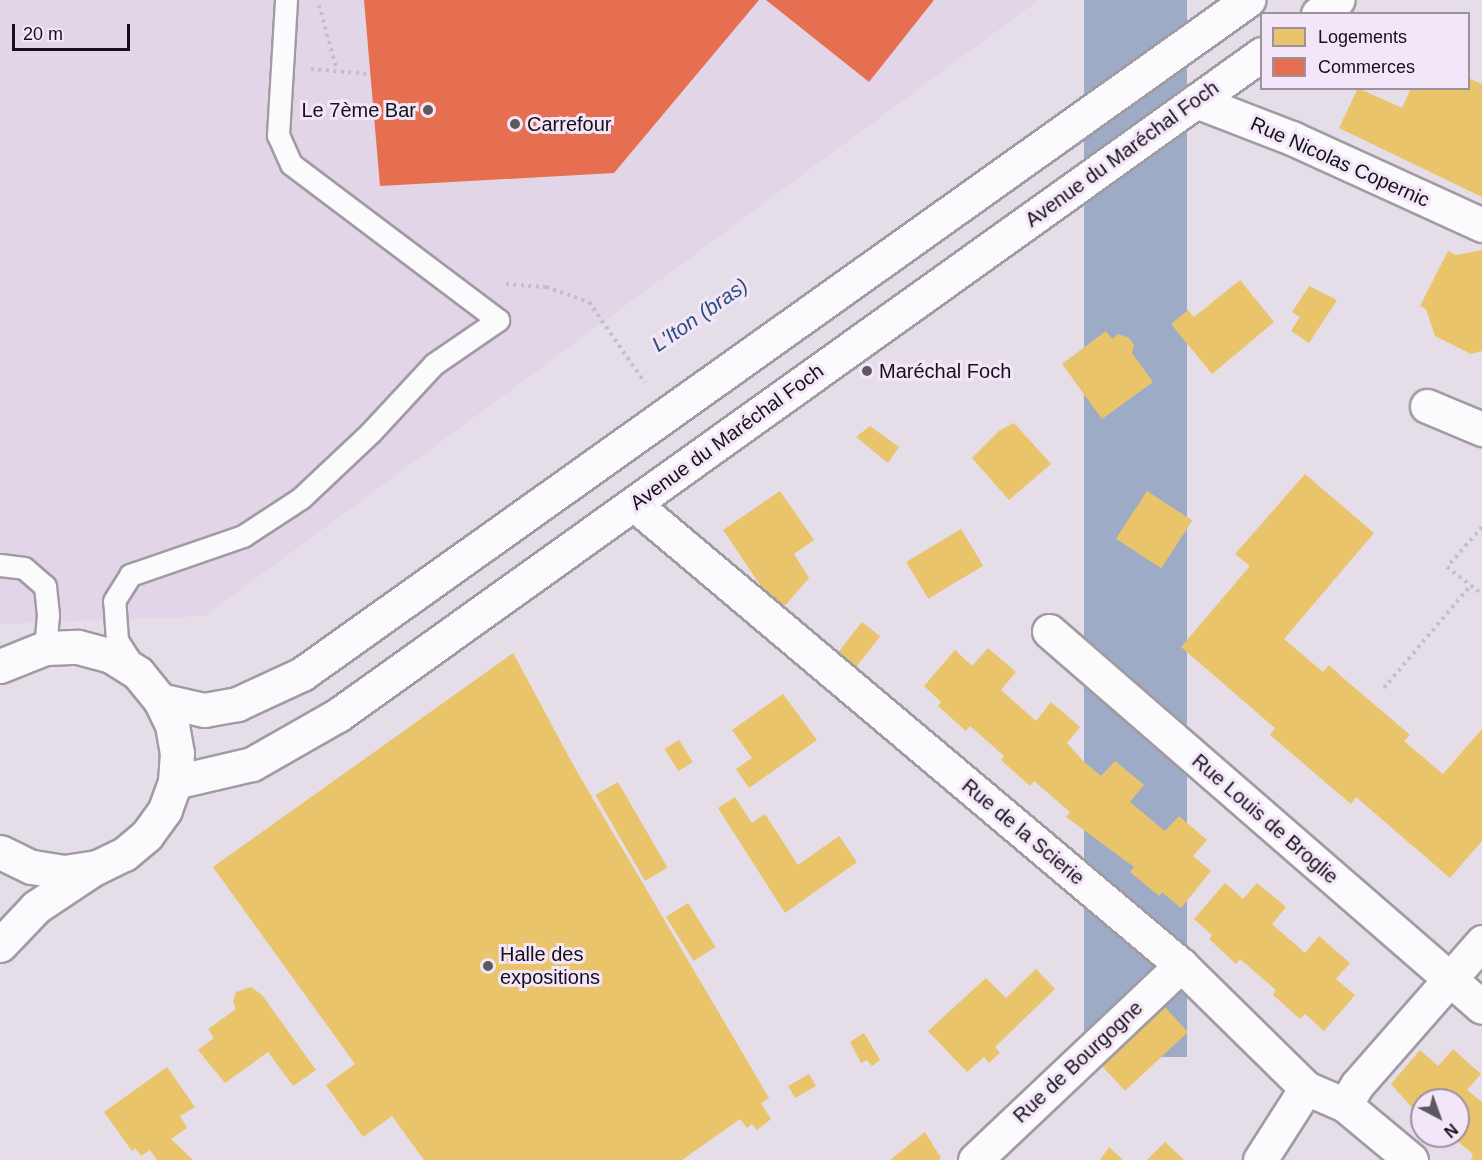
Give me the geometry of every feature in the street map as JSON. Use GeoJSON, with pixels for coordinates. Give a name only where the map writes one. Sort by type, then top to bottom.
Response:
{"type":"FeatureCollection","features":[{"type":"Feature","properties":{"kind":"main road"},"geometry":{"type":"LineString","coordinates":[[160,700],[204,710],[237,704],[302,674],[1248,0]]}},
{"type":"Feature","properties":{"kind":"main road"},"geometry":{"type":"LineString","coordinates":[[1321,12],[1337,0]]}},
{"type":"Feature","properties":{"kind":"main road","name":"Avenue du Maréchal Foch"},"geometry":{"type":"LineString","coordinates":[[175,782],[252,764],[338,715],[1260,55]]}},
{"type":"Feature","properties":{"kind":"main road","name":"Rue Nicolas Copernic"},"geometry":{"type":"LineString","coordinates":[[1196,101],[1292,138],[1482,225]]}},
{"type":"Feature","properties":{"kind":"main road"},"geometry":{"type":"LineString","coordinates":[[1428,406],[1482,429]]}},
{"type":"Feature","properties":{"kind":"main road","name":"Rue de la Scierie"},"geometry":{"type":"LineString","coordinates":[[634,504],[1181,965],[1306,1088],[1346,1106],[1410,1160]]}},
{"type":"Feature","properties":{"kind":"main road","name":"Rue Louis de Broglie"},"geometry":{"type":"LineString","coordinates":[[1049,631],[1482,1007]]}},
{"type":"Feature","properties":{"kind":"main road"},"geometry":{"type":"LineString","coordinates":[[0,666],[45,648],[78,647],[111,656],[138,674],[160,700],[172,725],[177,753],[175,782],[165,810],[147,835],[124,854],[97,867],[36,907],[0,945]]}},
{"type":"Feature","properties":{"kind":"main road"},"geometry":{"type":"LineString","coordinates":[[0,852],[32,867],[64,872],[97,867]]}},
{"type":"Feature","properties":{"kind":"main road"},"geometry":{"type":"LineString","coordinates":[[1346,1106],[1357,1085],[1482,942]]}},
{"type":"Feature","properties":{"kind":"main road","name":"Rue de Bourgogne"},"geometry":{"type":"LineString","coordinates":[[975,1160],[1181,965]]}},
{"type":"Feature","properties":{"kind":"main road"},"geometry":{"type":"LineString","coordinates":[[1260,1160],[1306,1088]]}},
{"type":"Feature","properties":{"kind":"lane"},"geometry":{"type":"LineString","coordinates":[[138,674],[117,640],[114,601],[130,575],[243,536],[302,498],[370,433],[434,364],[498,320],[291,164],[278,135],[284,66],[286,0]]}},
{"type":"Feature","properties":{"kind":"lane"},"geometry":{"type":"LineString","coordinates":[[0,565],[24,568],[45,586],[48,615],[45,648]]}},
{"type":"Feature","properties":{"kind":"path"},"geometry":{"type":"LineString","coordinates":[[318,0],[337,71]]}},
{"type":"Feature","properties":{"kind":"path"},"geometry":{"type":"LineString","coordinates":[[284,66],[370,74]]}},
{"type":"Feature","properties":{"kind":"path"},"geometry":{"type":"LineString","coordinates":[[589,302],[652,393]]}},
{"type":"Feature","properties":{"kind":"path"},"geometry":{"type":"LineString","coordinates":[[1482,527],[1447,567],[1482,594]]}},
{"type":"Feature","properties":{"kind":"path"},"geometry":{"type":"LineString","coordinates":[[1384,688],[1471,585]]}},
{"type":"Feature","properties":{"kind":"shaded area"},"geometry":{"type":"Polygon","coordinates":[[[0,0],[1039,0],[205,616],[0,624],[0,0]]]}},
{"type":"Feature","properties":{"kind":"water"},"geometry":{"type":"Polygon","coordinates":[[[1084,0],[1187,0],[1187,1057],[1084,1057],[1084,0]]]}},
{"type":"Feature","properties":{"kind":"building: Logements"},"geometry":{"type":"Polygon","coordinates":[[[1470,79],[1482,84],[1482,197],[1339,128],[1357,90],[1362,90],[1402,108],[1410,90],[1470,90],[1470,79]]]}},
{"type":"Feature","properties":{"kind":"building: Logements"},"geometry":{"type":"Polygon","coordinates":[[[1482,250],[1482,351],[1471,354],[1435,336],[1426,309],[1420,306],[1448,251],[1456,255],[1482,250]]]}},
{"type":"Feature","properties":{"kind":"building: Logements"},"geometry":{"type":"Polygon","coordinates":[[[1240,280],[1274,322],[1212,374],[1171,324],[1188,310],[1194,317],[1240,280]]]}},
{"type":"Feature","properties":{"kind":"building: Logements"},"geometry":{"type":"Polygon","coordinates":[[[1309,286],[1337,300],[1309,343],[1291,331],[1300,317],[1292,312],[1309,286]]]}},
{"type":"Feature","properties":{"kind":"building: Logements"},"geometry":{"type":"Polygon","coordinates":[[[1106,331],[1112,339],[1118,334],[1129,338],[1134,345],[1132,353],[1153,382],[1102,419],[1062,364],[1106,331]]]}},
{"type":"Feature","properties":{"kind":"building: Logements"},"geometry":{"type":"Polygon","coordinates":[[[1014,423],[1051,464],[1009,500],[972,458],[999,431],[1014,423]]]}},
{"type":"Feature","properties":{"kind":"building: Logements"},"geometry":{"type":"Polygon","coordinates":[[[870,426],[899,447],[888,463],[856,437],[870,426]]]}},
{"type":"Feature","properties":{"kind":"building: Logements"},"geometry":{"type":"Polygon","coordinates":[[[1305,474],[1374,533],[1284,639],[1323,672],[1329,665],[1410,735],[1404,741],[1443,774],[1482,729],[1482,841],[1450,878],[1356,797],[1351,804],[1270,735],[1275,728],[1181,647],[1250,566],[1235,554],[1305,474]]]}},
{"type":"Feature","properties":{"kind":"building: Logements"},"geometry":{"type":"Polygon","coordinates":[[[780,491],[814,540],[794,554],[809,578],[784,607],[765,592],[723,530],[780,491]]]}},
{"type":"Feature","properties":{"kind":"building: Logements"},"geometry":{"type":"Polygon","coordinates":[[[1147,491],[1192,520],[1161,568],[1116,539],[1147,491]]]}},
{"type":"Feature","properties":{"kind":"building: Logements"},"geometry":{"type":"Polygon","coordinates":[[[961,529],[983,566],[928,599],[906,562],[961,529]]]}},
{"type":"Feature","properties":{"kind":"building: Logements"},"geometry":{"type":"Polygon","coordinates":[[[862,622],[880,636],[855,668],[837,654],[862,622]]]}},
{"type":"Feature","properties":{"kind":"building: Logements"},"geometry":{"type":"Polygon","coordinates":[[[988,648],[1016,672],[1001,690],[1036,721],[1051,702],[1080,727],[1067,743],[1083,761],[1101,776],[1115,761],[1144,785],[1130,802],[1165,831],[1179,816],[1207,840],[1193,856],[1211,871],[1181,908],[1162,892],[1159,896],[1130,872],[1134,867],[1066,817],[1070,812],[1034,781],[1030,786],[1001,760],[1004,756],[970,726],[966,731],[938,706],[941,702],[924,686],[955,650],[972,666],[988,648]]]}},
{"type":"Feature","properties":{"kind":"building: Logements","name":"Halle des expositions"},"geometry":{"type":"Polygon","coordinates":[[[513,653],[576,770],[769,1098],[761,1103],[771,1119],[757,1130],[752,1124],[747,1128],[740,1119],[682,1160],[424,1160],[392,1116],[363,1137],[326,1085],[355,1064],[213,867],[513,653]]]}},
{"type":"Feature","properties":{"kind":"building: Logements"},"geometry":{"type":"Polygon","coordinates":[[[783,694],[817,740],[749,788],[736,769],[752,758],[732,730],[783,694]]]}},
{"type":"Feature","properties":{"kind":"building: Logements"},"geometry":{"type":"Polygon","coordinates":[[[679,740],[693,762],[678,771],[665,749],[679,740]]]}},
{"type":"Feature","properties":{"kind":"building: Logements"},"geometry":{"type":"Polygon","coordinates":[[[618,782],[668,868],[645,881],[595,795],[618,782]]]}},
{"type":"Feature","properties":{"kind":"building: Logements"},"geometry":{"type":"Polygon","coordinates":[[[735,797],[752,823],[765,814],[798,865],[839,836],[857,862],[785,913],[718,808],[735,797]]]}},
{"type":"Feature","properties":{"kind":"building: Logements"},"geometry":{"type":"Polygon","coordinates":[[[1225,883],[1243,899],[1257,883],[1286,907],[1272,924],[1305,953],[1319,936],[1350,963],[1336,979],[1355,995],[1324,1031],[1305,1014],[1300,1019],[1273,995],[1276,990],[1240,959],[1236,964],[1209,939],[1212,935],[1194,919],[1225,883]]]}},
{"type":"Feature","properties":{"kind":"building: Logements"},"geometry":{"type":"Polygon","coordinates":[[[688,903],[716,947],[694,961],[666,917],[688,903]]]}},
{"type":"Feature","properties":{"kind":"building: Logements"},"geometry":{"type":"Polygon","coordinates":[[[1036,969],[1055,989],[995,1047],[1000,1053],[989,1063],[984,1057],[967,1072],[928,1031],[986,978],[1006,998],[1036,969]]]}},
{"type":"Feature","properties":{"kind":"building: Logements"},"geometry":{"type":"Polygon","coordinates":[[[251,987],[262,995],[316,1070],[293,1086],[268,1052],[225,1083],[198,1050],[214,1038],[208,1029],[236,1009],[233,1002],[236,992],[251,987]]]}},
{"type":"Feature","properties":{"kind":"building: Logements"},"geometry":{"type":"Polygon","coordinates":[[[1160,1002],[1188,1032],[1125,1091],[1097,1061],[1160,1002]]]}},
{"type":"Feature","properties":{"kind":"building: Logements"},"geometry":{"type":"Polygon","coordinates":[[[864,1033],[880,1060],[872,1066],[867,1060],[861,1063],[850,1042],[864,1033]]]}},
{"type":"Feature","properties":{"kind":"building: Logements"},"geometry":{"type":"Polygon","coordinates":[[[1453,1049],[1481,1074],[1469,1088],[1410,1088],[1410,1105],[1391,1084],[1420,1050],[1438,1066],[1453,1049]]]}},
{"type":"Feature","properties":{"kind":"building: Logements"},"geometry":{"type":"Polygon","coordinates":[[[167,1067],[195,1107],[180,1116],[187,1128],[171,1139],[193,1160],[157,1160],[150,1150],[141,1156],[135,1148],[132,1151],[104,1112],[167,1067]]]}},
{"type":"Feature","properties":{"kind":"building: Logements"},"geometry":{"type":"Polygon","coordinates":[[[809,1074],[816,1086],[795,1098],[788,1086],[809,1074]]]}},
{"type":"Feature","properties":{"kind":"building: Logements"},"geometry":{"type":"Polygon","coordinates":[[[1470,1092],[1482,1102],[1482,1160],[1471,1160],[1473,1154],[1466,1148],[1470,1148],[1470,1092]]]}},
{"type":"Feature","properties":{"kind":"building: Logements"},"geometry":{"type":"Polygon","coordinates":[[[925,1132],[941,1158],[939,1160],[890,1160],[925,1132]]]}},
{"type":"Feature","properties":{"kind":"building: Logements"},"geometry":{"type":"Polygon","coordinates":[[[1165,1142],[1184,1160],[1147,1160],[1165,1142]]]}},
{"type":"Feature","properties":{"kind":"building: Logements"},"geometry":{"type":"Polygon","coordinates":[[[1109,1147],[1123,1160],[1100,1160],[1109,1147]]]}},
{"type":"Feature","properties":{"kind":"building: Commerces","name":"Carrefour"},"geometry":{"type":"Polygon","coordinates":[[[364,0],[759,0],[614,173],[380,186],[364,0]]]}},
{"type":"Feature","properties":{"kind":"building: Commerces"},"geometry":{"type":"Polygon","coordinates":[[[766,0],[934,0],[869,82],[766,0]]]}},
{"type":"Feature","properties":{"kind":"place","name":"Le 7ème Bar"},"geometry":{"type":"Point","coordinates":[428,110]}},
{"type":"Feature","properties":{"kind":"place","name":"Carrefour"},"geometry":{"type":"Point","coordinates":[515,124]}},
{"type":"Feature","properties":{"kind":"place","name":"Maréchal Foch"},"geometry":{"type":"Point","coordinates":[867,371]}},
{"type":"Feature","properties":{"kind":"place","name":"Halle des expositions"},"geometry":{"type":"Point","coordinates":[488,966]}},
{"type":"Feature","properties":{"kind":"water label","name":"L'Iton (bras)"},"geometry":{"type":"Point","coordinates":[700,315]}}]}
